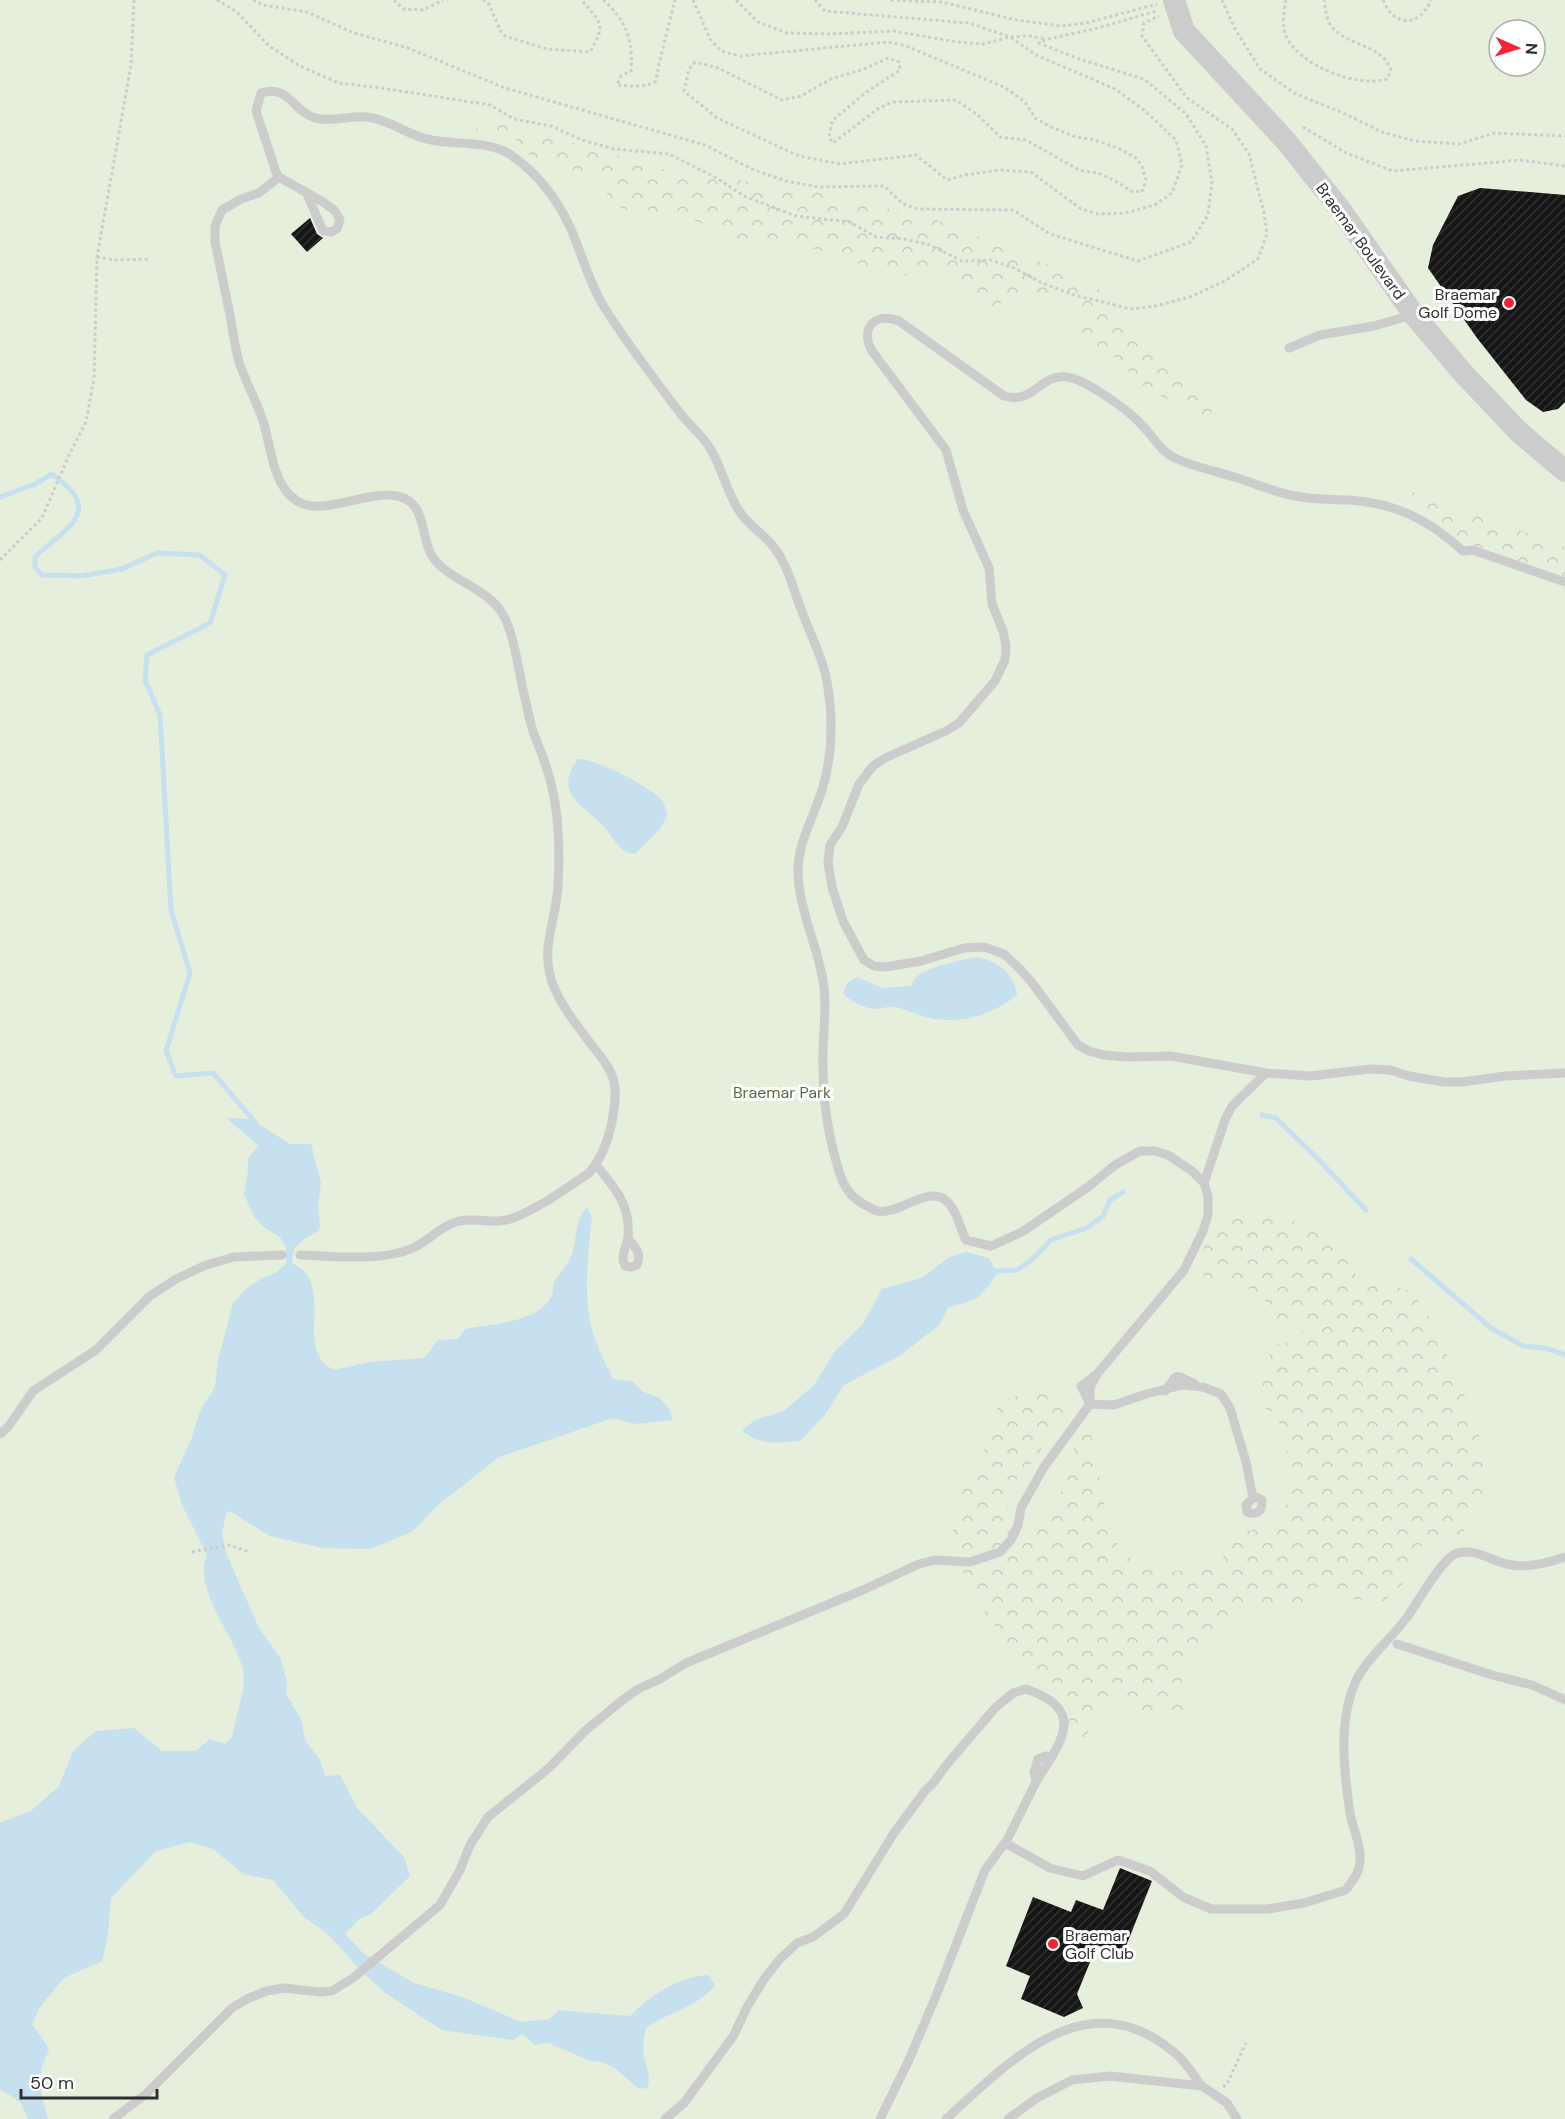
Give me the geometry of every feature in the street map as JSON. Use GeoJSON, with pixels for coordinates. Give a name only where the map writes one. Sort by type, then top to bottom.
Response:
{"type":"FeatureCollection","features":[{"type":"Feature","properties":{"kind":"street","name":"Braemar Boulevard"},"geometry":{"type":"LineString","coordinates":[[1175,3],[1184,31],[1286,141],[1340,209],[1414,315],[1463,373],[1519,432],[1565,471]]}},
{"type":"Feature","properties":{"kind":"lane"},"geometry":{"type":"LineString","coordinates":[[307,194],[279,177],[256,111],[261,93],[268,90],[285,95],[308,117],[327,120],[375,118],[425,139],[450,144],[490,146],[514,157],[537,178],[555,200],[569,226],[584,268],[604,307],[678,411],[717,459],[731,497],[741,515],[777,551],[821,657],[828,686],[831,718],[828,768],[799,858],[798,873],[808,926],[819,957],[824,989],[822,1067],[825,1110],[840,1174],[851,1197],[875,1210],[886,1211],[931,1195],[939,1196],[949,1203],[966,1240],[991,1246],[1022,1232],[1088,1187],[1114,1165],[1140,1151],[1155,1151],[1168,1155],[1192,1171],[1204,1183],[1208,1196],[1208,1215],[1203,1231],[1184,1269],[1097,1374],[1082,1386],[1090,1404]]}},
{"type":"Feature","properties":{"kind":"lane"},"geometry":{"type":"LineString","coordinates":[[279,177],[260,193],[241,199],[222,210],[215,226],[215,242],[240,366],[263,420],[281,482],[287,492],[298,502],[310,506],[387,495],[400,496],[409,501],[418,511],[432,558],[440,566],[485,595],[501,612],[533,731],[551,783],[557,816],[558,885],[547,954],[550,976],[566,1007],[603,1059],[614,1080],[615,1102],[603,1154],[590,1173],[510,1219],[455,1222],[413,1248],[395,1254],[300,1256]]}},
{"type":"Feature","properties":{"kind":"lane"},"geometry":{"type":"LineString","coordinates":[[1289,348],[1320,335],[1374,326],[1414,315]]}},
{"type":"Feature","properties":{"kind":"lane"},"geometry":{"type":"LineString","coordinates":[[1565,582],[1473,550],[1463,551],[1449,538],[1419,518],[1390,507],[1371,502],[1293,496],[1178,460],[1161,449],[1135,418],[1078,380],[1065,376],[1052,378],[1025,397],[1013,399],[1004,396],[900,321],[880,318],[870,326],[867,334],[868,345],[872,351],[946,450],[963,510],[989,568],[993,604],[1004,631],[1006,646],[1005,660],[994,681],[959,723],[873,766],[859,784],[842,826],[831,845],[828,862],[832,887],[843,921],[864,960],[874,966],[885,967],[921,962],[964,948],[984,947],[1004,954],[1022,969],[1078,1045],[1089,1052],[1127,1057],[1171,1056],[1266,1073],[1311,1076],[1335,1075],[1370,1069],[1390,1070],[1444,1082],[1565,1073]]}},
{"type":"Feature","properties":{"kind":"lane"},"geometry":{"type":"LineString","coordinates":[[1204,1183],[1232,1106],[1266,1073]]}},
{"type":"Feature","properties":{"kind":"lane"},"geometry":{"type":"LineString","coordinates":[[596,1165],[614,1184],[623,1200],[628,1238]]}},
{"type":"Feature","properties":{"kind":"lane"},"geometry":{"type":"LineString","coordinates":[[0,1434],[8,1427],[33,1391],[96,1350],[150,1296],[176,1279],[206,1264],[234,1257],[282,1255]]}},
{"type":"Feature","properties":{"kind":"lane"},"geometry":{"type":"LineString","coordinates":[[1090,1404],[1114,1406],[1146,1394],[1183,1385],[1203,1387],[1221,1394],[1230,1408],[1237,1430],[1253,1498]]}},
{"type":"Feature","properties":{"kind":"lane"},"geometry":{"type":"LineString","coordinates":[[113,2119],[146,2094],[232,2008],[247,1999],[266,1991],[284,1988],[332,1991],[353,1978],[440,1905],[470,1845],[488,1817],[549,1768],[601,1717],[638,1689],[686,1663],[863,1590],[919,1564],[935,1560],[970,1562],[1000,1552],[1011,1540],[1022,1508],[1044,1467],[1058,1451],[1090,1404]]}},
{"type":"Feature","properties":{"kind":"lane"},"geometry":{"type":"LineString","coordinates":[[1005,1843],[1050,1868],[1083,1876],[1118,1860],[1150,1871],[1183,1897],[1211,1909],[1269,1909],[1304,1903],[1346,1890],[1358,1870],[1360,1850],[1350,1815],[1344,1743],[1345,1714],[1355,1681],[1370,1658],[1394,1635],[1443,1564],[1454,1554],[1469,1552],[1510,1565],[1544,1564],[1565,1557]]}},
{"type":"Feature","properties":{"kind":"lane"},"geometry":{"type":"LineString","coordinates":[[1397,1644],[1492,1675],[1532,1685],[1565,1700]]}},
{"type":"Feature","properties":{"kind":"lane"},"geometry":{"type":"LineString","coordinates":[[664,2119],[684,2103],[734,2035],[747,2007],[779,1960],[797,1943],[813,1937],[844,1914],[894,1833],[981,1722],[1013,1693],[1026,1689],[1035,1692],[1055,1703],[1062,1712],[1064,1729],[1061,1741],[1051,1757],[1038,1759],[1034,1772],[1036,1782],[1005,1843],[985,1870],[932,2007],[880,2119]]}},
{"type":"Feature","properties":{"kind":"lane"},"geometry":{"type":"LineString","coordinates":[[946,2119],[1012,2060],[1057,2033],[1090,2023],[1117,2022],[1147,2033],[1178,2055],[1202,2086],[1227,2103],[1237,2119]]}},
{"type":"Feature","properties":{"kind":"lane"},"geometry":{"type":"LineString","coordinates":[[1008,2119],[1036,2098],[1072,2080],[1110,2076],[1156,2079],[1202,2086]]}},
{"type":"Feature","properties":{"kind":"path"},"geometry":{"type":"LineString","coordinates":[[0,560],[42,518],[86,422],[94,378],[97,257],[131,65],[134,0]]}},
{"type":"Feature","properties":{"kind":"path"},"geometry":{"type":"LineString","coordinates":[[217,0],[237,12],[269,46],[300,66],[339,83],[490,105],[514,119],[551,126],[582,140],[614,149],[669,154],[715,177],[744,196],[796,216],[850,222],[876,237],[904,239],[930,245],[962,261],[992,260],[1014,267],[1042,283],[1074,296],[1131,309],[1155,306],[1190,297],[1225,281],[1258,259],[1267,234],[1249,154],[1232,129],[1187,98],[1142,36],[1144,23],[1159,17],[1175,3]]}},
{"type":"Feature","properties":{"kind":"path"},"geometry":{"type":"LineString","coordinates":[[253,0],[263,5],[307,12],[354,33],[408,48],[505,88],[705,145],[754,170],[786,182],[818,187],[884,186],[903,204],[918,209],[1012,210],[1050,234],[1138,261],[1191,242],[1208,215],[1212,182],[1206,146],[1186,114],[1144,79],[1040,43],[1048,39],[1094,29],[1175,3]]}},
{"type":"Feature","properties":{"kind":"path"},"geometry":{"type":"LineString","coordinates":[[394,0],[403,9],[423,10],[443,0]]}},
{"type":"Feature","properties":{"kind":"path"},"geometry":{"type":"LineString","coordinates":[[483,0],[488,2],[501,32],[506,36],[547,49],[590,52],[600,29],[597,16],[582,0]]}},
{"type":"Feature","properties":{"kind":"path"},"geometry":{"type":"LineString","coordinates":[[603,0],[616,11],[625,25],[632,54],[631,71],[621,76],[617,85],[634,86],[650,85],[656,81],[675,0]]}},
{"type":"Feature","properties":{"kind":"path"},"geometry":{"type":"LineString","coordinates":[[693,0],[710,39],[721,51],[740,56],[888,42],[906,46],[1004,87],[1025,102],[1035,118],[1051,127],[1076,137],[1095,140],[1136,158],[1142,166],[1146,180],[1142,192],[1131,191],[1101,174],[1079,170],[1026,140],[1000,137],[979,116],[956,100],[893,102],[879,108],[833,143],[829,137],[831,121],[865,93],[900,70],[899,62],[888,58],[864,69],[831,79],[801,96],[782,100],[718,68],[695,62],[688,69],[684,91],[694,101],[737,129],[799,156],[840,164],[916,155],[947,180],[999,170],[1030,172],[1081,209],[1098,214],[1125,213],[1155,205],[1172,193],[1182,165],[1176,140],[1144,110],[1115,89],[1035,55],[1010,37],[969,23],[825,11],[815,0]]}},
{"type":"Feature","properties":{"kind":"path"},"geometry":{"type":"LineString","coordinates":[[736,0],[758,22],[787,33],[830,34],[892,31],[983,44],[1010,37],[1030,36],[1048,39]]}},
{"type":"Feature","properties":{"kind":"path"},"geometry":{"type":"LineString","coordinates":[[894,0],[942,2],[1016,20],[1061,26],[1086,23],[1153,4],[1175,3]]}},
{"type":"Feature","properties":{"kind":"path"},"geometry":{"type":"LineString","coordinates":[[1222,0],[1235,29],[1260,69],[1296,94],[1382,132],[1415,141],[1459,144],[1495,133],[1565,136]]}},
{"type":"Feature","properties":{"kind":"path"},"geometry":{"type":"LineString","coordinates":[[1286,0],[1284,27],[1288,40],[1302,54],[1325,70],[1346,78],[1366,81],[1387,79],[1391,70],[1383,56],[1338,33],[1330,25],[1324,0]]}},
{"type":"Feature","properties":{"kind":"path"},"geometry":{"type":"LineString","coordinates":[[1383,0],[1386,8],[1402,21],[1409,21],[1426,11],[1431,0]]}},
{"type":"Feature","properties":{"kind":"path"},"geometry":{"type":"LineString","coordinates":[[1299,125],[1346,153],[1393,171],[1521,160],[1565,166]]}},
{"type":"Feature","properties":{"kind":"path"},"geometry":{"type":"LineString","coordinates":[[97,257],[114,260],[150,259]]}},
{"type":"Feature","properties":{"kind":"path"},"geometry":{"type":"LineString","coordinates":[[192,1552],[229,1545],[250,1552]]}},
{"type":"Feature","properties":{"kind":"path"},"geometry":{"type":"LineString","coordinates":[[1215,2095],[1227,2084],[1246,2043]]}},
{"type":"Feature","properties":{"kind":"green space","name":"Braemar Park"},"geometry":{"type":"Polygon","coordinates":[[[0,0],[1565,0],[1565,2119],[0,2119],[0,0]]]}},
{"type":"Feature","properties":{"kind":"green space"},"geometry":{"type":"Polygon","coordinates":[[[470,113],[667,170],[795,188],[934,219],[1092,282],[1215,409],[1207,416],[1196,415],[1183,405],[1147,389],[1114,357],[1085,353],[1078,339],[1080,324],[1078,313],[1073,303],[1064,296],[1055,293],[1037,300],[1024,296],[1006,296],[990,318],[967,288],[944,275],[920,271],[887,282],[879,272],[863,276],[862,267],[850,256],[834,255],[817,249],[744,244],[729,239],[699,222],[647,211],[629,211],[612,204],[603,185],[594,178],[532,156],[522,149],[514,136],[510,146],[499,143],[489,135],[478,138],[476,126],[470,121],[470,113]]]}},
{"type":"Feature","properties":{"kind":"green space"},"geometry":{"type":"Polygon","coordinates":[[[1399,488],[1565,547],[1565,577],[1537,573],[1507,558],[1456,538],[1401,500],[1399,488]]]}},
{"type":"Feature","properties":{"kind":"green space"},"geometry":{"type":"Polygon","coordinates":[[[1221,1212],[1286,1218],[1323,1231],[1339,1247],[1362,1285],[1401,1288],[1413,1292],[1439,1333],[1474,1416],[1486,1463],[1481,1503],[1461,1535],[1437,1536],[1426,1540],[1408,1565],[1409,1578],[1384,1601],[1332,1598],[1319,1587],[1312,1588],[1307,1607],[1300,1610],[1290,1612],[1272,1607],[1253,1606],[1218,1619],[1208,1642],[1189,1659],[1182,1674],[1184,1710],[1179,1720],[1166,1718],[1142,1720],[1132,1706],[1106,1703],[1097,1713],[1086,1739],[1074,1741],[1068,1733],[1067,1704],[1055,1703],[1007,1654],[997,1628],[988,1620],[983,1606],[958,1567],[952,1535],[957,1508],[963,1490],[984,1450],[995,1411],[1007,1399],[1032,1389],[1050,1389],[1061,1401],[1063,1415],[1036,1459],[1018,1476],[1004,1518],[1007,1528],[1024,1532],[1047,1511],[1068,1478],[1077,1439],[1080,1435],[1091,1434],[1102,1489],[1107,1532],[1135,1563],[1158,1572],[1181,1571],[1207,1566],[1222,1559],[1237,1534],[1266,1525],[1277,1517],[1286,1504],[1288,1457],[1277,1414],[1266,1409],[1260,1394],[1269,1363],[1270,1346],[1299,1339],[1303,1327],[1291,1321],[1273,1320],[1266,1301],[1255,1290],[1214,1282],[1205,1286],[1204,1247],[1221,1212]]]}},
{"type":"Feature","properties":{"kind":"water"},"geometry":{"type":"Polygon","coordinates":[[[578,759],[596,763],[623,775],[648,789],[663,802],[667,815],[661,828],[635,854],[621,848],[605,828],[574,798],[568,781],[578,759]]]}},
{"type":"Feature","properties":{"kind":"water"},"geometry":{"type":"Polygon","coordinates":[[[978,957],[999,965],[1013,980],[1017,995],[998,1008],[976,1016],[941,1020],[895,1007],[872,1009],[858,1004],[843,994],[847,983],[857,977],[882,988],[911,986],[921,973],[978,957]]]}},
{"type":"Feature","properties":{"kind":"water"},"geometry":{"type":"Polygon","coordinates":[[[226,1118],[251,1119],[290,1144],[311,1144],[321,1183],[318,1205],[320,1227],[317,1232],[294,1248],[292,1263],[304,1271],[310,1281],[313,1293],[317,1353],[324,1363],[334,1370],[369,1362],[424,1358],[438,1340],[458,1339],[465,1329],[511,1321],[534,1313],[551,1297],[555,1281],[566,1266],[574,1248],[578,1223],[587,1207],[592,1217],[587,1296],[590,1321],[597,1344],[613,1379],[632,1381],[644,1392],[660,1398],[669,1409],[673,1420],[636,1424],[613,1418],[499,1457],[438,1505],[413,1531],[371,1549],[323,1548],[270,1536],[230,1511],[226,1514],[222,1534],[226,1553],[259,1628],[280,1657],[287,1682],[286,1694],[301,1719],[305,1740],[320,1760],[325,1776],[340,1775],[357,1808],[404,1857],[410,1876],[371,1914],[359,1919],[345,1934],[363,1953],[414,1983],[462,1997],[521,2022],[549,2019],[559,2010],[630,2016],[666,1988],[686,1979],[708,1975],[715,1985],[708,1993],[646,2028],[643,2053],[649,2078],[647,2088],[639,2089],[615,2068],[602,2062],[591,2061],[548,2043],[535,2045],[522,2034],[513,2040],[442,2030],[384,1992],[362,1972],[330,1936],[303,1916],[273,1880],[243,1874],[213,1849],[190,1842],[156,1851],[111,1898],[108,1935],[102,1961],[64,1978],[40,2007],[32,2024],[49,2051],[41,2076],[48,2119],[28,2119],[20,2102],[0,2089],[0,1823],[32,1810],[59,1786],[73,1751],[96,1731],[134,1728],[162,1751],[196,1751],[210,1739],[225,1744],[232,1737],[244,1685],[243,1668],[209,1596],[204,1568],[207,1555],[182,1505],[174,1477],[191,1440],[200,1411],[215,1387],[218,1360],[233,1303],[247,1288],[275,1273],[286,1264],[286,1248],[280,1237],[263,1227],[253,1215],[244,1194],[248,1158],[259,1146],[226,1118]]]}},
{"type":"Feature","properties":{"kind":"water"},"geometry":{"type":"Polygon","coordinates":[[[966,1252],[989,1258],[996,1271],[983,1292],[972,1300],[948,1308],[939,1325],[901,1355],[844,1385],[824,1416],[800,1441],[777,1443],[762,1441],[742,1430],[755,1420],[784,1411],[815,1384],[834,1352],[863,1324],[882,1289],[922,1278],[949,1257],[966,1252]]]}},
{"type":"Feature","properties":{"kind":"building","name":"Braemar Golf Dome"},"geometry":{"type":"Polygon","coordinates":[[[1480,188],[1565,195],[1565,402],[1558,409],[1543,412],[1526,400],[1477,338],[1428,268],[1433,245],[1458,196],[1480,188]]]}},
{"type":"Feature","properties":{"kind":"building"},"geometry":{"type":"Polygon","coordinates":[[[310,218],[317,234],[323,238],[307,252],[291,234],[310,218]]]}},
{"type":"Feature","properties":{"kind":"building","name":"Braemar Golf Club"},"geometry":{"type":"Polygon","coordinates":[[[1120,1868],[1152,1881],[1122,1956],[1097,1945],[1077,1994],[1083,2008],[1064,2017],[1021,1999],[1030,1976],[1006,1966],[1033,1897],[1071,1912],[1076,1900],[1103,1910],[1120,1868]]]}},
{"type":"Feature","properties":{"kind":"waterway"},"geometry":{"type":"LineString","coordinates":[[0,497],[33,485],[52,474],[68,487],[77,499],[79,509],[76,518],[35,557],[35,567],[42,575],[81,576],[122,569],[157,553],[200,555],[225,575],[210,623],[147,655],[145,680],[160,715],[171,910],[190,973],[166,1051],[176,1076],[213,1073],[255,1122]]}},
{"type":"Feature","properties":{"kind":"waterway"},"geometry":{"type":"LineString","coordinates":[[1262,1115],[1276,1118],[1366,1210]]}},
{"type":"Feature","properties":{"kind":"waterway"},"geometry":{"type":"LineString","coordinates":[[981,1284],[986,1285],[996,1271],[1017,1270],[1030,1261],[1051,1240],[1087,1228],[1103,1216],[1110,1200],[1123,1192]]}},
{"type":"Feature","properties":{"kind":"waterway"},"geometry":{"type":"LineString","coordinates":[[1411,1259],[1491,1328],[1523,1346],[1545,1348],[1565,1355]]}},
{"type":"Feature","properties":{"kind":"place","name":"Braemar Golf Dome"},"geometry":{"type":"Point","coordinates":[1509,303]}},
{"type":"Feature","properties":{"kind":"place","name":"Braemar Golf Club"},"geometry":{"type":"Point","coordinates":[1053,1944]}}]}
